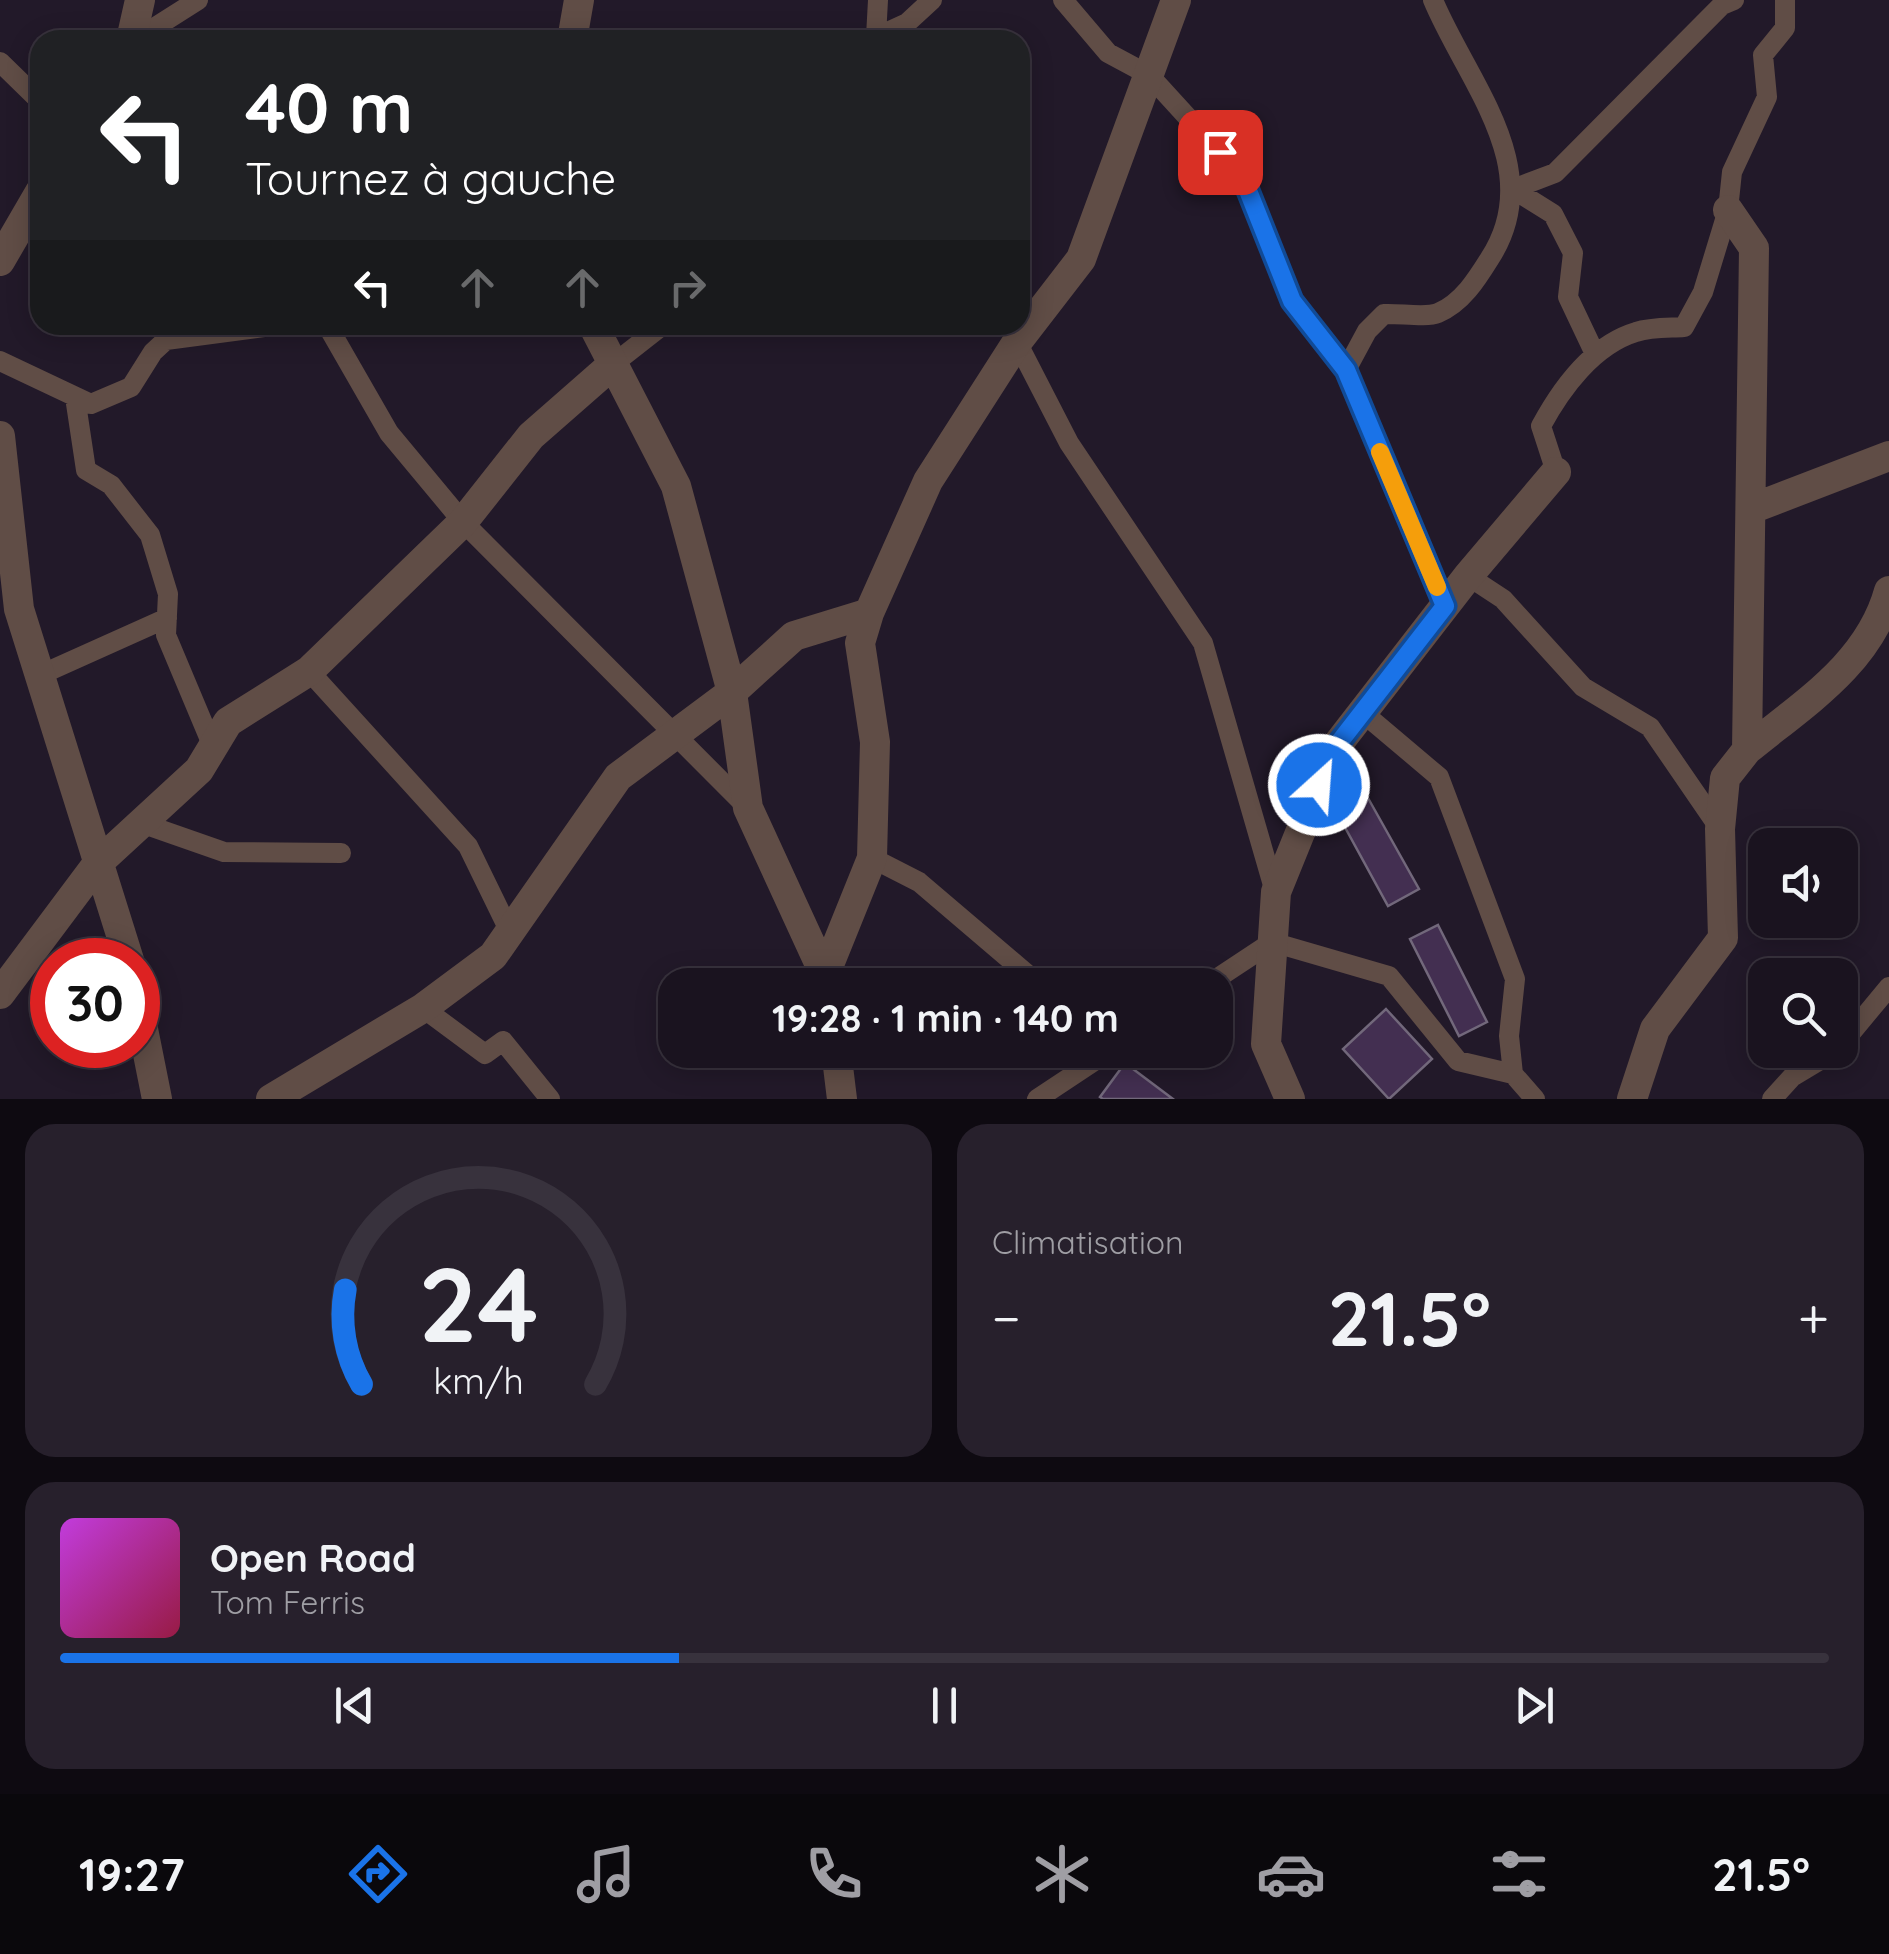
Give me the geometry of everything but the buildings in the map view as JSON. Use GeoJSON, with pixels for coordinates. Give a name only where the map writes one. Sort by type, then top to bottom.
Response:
{"type":"FeatureCollection","features":[{"type":"Feature","properties":{"kind":"street"},"geometry":{"type":"LineString","coordinates":[[135,30],[140,0]]}},
{"type":"Feature","properties":{"kind":"street"},"geometry":{"type":"LineString","coordinates":[[574,30],[579,0]]}},
{"type":"Feature","properties":{"kind":"street"},"geometry":{"type":"LineString","coordinates":[[1030,325],[1082,259],[1176,0]]}},
{"type":"Feature","properties":{"kind":"street"},"geometry":{"type":"LineString","coordinates":[[0,261],[30,209]]}},
{"type":"Feature","properties":{"kind":"street"},"geometry":{"type":"LineString","coordinates":[[1728,210],[1754,248],[1747,750]]}},
{"type":"Feature","properties":{"kind":"street"},"geometry":{"type":"LineString","coordinates":[[598,335],[676,486],[732,692],[748,808],[822,968]]}},
{"type":"Feature","properties":{"kind":"street"},"geometry":{"type":"LineString","coordinates":[[831,968],[872,858],[875,742],[860,643],[869,613],[928,481],[1022,335]]}},
{"type":"Feature","properties":{"kind":"street"},"geometry":{"type":"LineString","coordinates":[[0,994],[98,862],[198,770],[228,722],[310,671],[463,522],[531,436],[612,365]]}},
{"type":"Feature","properties":{"kind":"street"},"geometry":{"type":"LineString","coordinates":[[0,436],[19,609],[122,938]]}},
{"type":"Feature","properties":{"kind":"street"},"geometry":{"type":"LineString","coordinates":[[1751,510],[1889,456]]}},
{"type":"Feature","properties":{"kind":"street"},"geometry":{"type":"LineString","coordinates":[[1290,1099],[1266,1044],[1276,892],[1334,749],[1468,576],[1556,472]]}},
{"type":"Feature","properties":{"kind":"street"},"geometry":{"type":"LineString","coordinates":[[1632,1099],[1655,1030],[1723,938],[1720,828],[1725,778],[1747,750],[1854,662],[1884,612],[1889,591]]}},
{"type":"Feature","properties":{"kind":"street"},"geometry":{"type":"LineString","coordinates":[[271,1099],[301,1092],[493,956],[618,777],[732,692],[794,636],[869,613]]}},
{"type":"Feature","properties":{"kind":"street"},"geometry":{"type":"LineString","coordinates":[[151,1068],[157,1099]]}},
{"type":"Feature","properties":{"kind":"street"},"geometry":{"type":"LineString","coordinates":[[838,1068],[842,1099]]}},
{"type":"Feature","properties":{"kind":"lane"},"geometry":{"type":"LineString","coordinates":[[149,30],[198,0]]}},
{"type":"Feature","properties":{"kind":"lane"},"geometry":{"type":"LineString","coordinates":[[874,30],[878,0]]}},
{"type":"Feature","properties":{"kind":"lane"},"geometry":{"type":"LineString","coordinates":[[891,30],[907,23],[932,0]]}},
{"type":"Feature","properties":{"kind":"lane"},"geometry":{"type":"LineString","coordinates":[[1063,0],[1108,53],[1148,74],[1243,178],[1292,301],[1346,370],[1445,606]]}},
{"type":"Feature","properties":{"kind":"lane"},"geometry":{"type":"LineString","coordinates":[[1346,370],[1367,331],[1384,314],[1435,315],[1469,290],[1499,244],[1514,189],[1504,142],[1434,0]]}},
{"type":"Feature","properties":{"kind":"lane"},"geometry":{"type":"LineString","coordinates":[[1514,189],[1555,173],[1722,4],[1734,0]]}},
{"type":"Feature","properties":{"kind":"lane"},"geometry":{"type":"LineString","coordinates":[[1556,472],[1541,426],[1556,399],[1596,354],[1636,332],[1684,326],[1702,292],[1728,210],[1732,172],[1767,97],[1763,55],[1786,28],[1786,0]]}},
{"type":"Feature","properties":{"kind":"lane"},"geometry":{"type":"LineString","coordinates":[[0,62],[30,91]]}},
{"type":"Feature","properties":{"kind":"lane"},"geometry":{"type":"LineString","coordinates":[[1514,189],[1553,214],[1573,253],[1568,297],[1596,354]]}},
{"type":"Feature","properties":{"kind":"lane"},"geometry":{"type":"LineString","coordinates":[[0,361],[90,404],[131,387],[153,352],[166,340],[204,335]]}},
{"type":"Feature","properties":{"kind":"lane"},"geometry":{"type":"LineString","coordinates":[[333,335],[390,433],[463,522],[748,808]]}},
{"type":"Feature","properties":{"kind":"lane"},"geometry":{"type":"LineString","coordinates":[[612,365],[650,335]]}},
{"type":"Feature","properties":{"kind":"lane"},"geometry":{"type":"LineString","coordinates":[[1017,342],[1070,443],[1203,643],[1276,892]]}},
{"type":"Feature","properties":{"kind":"lane"},"geometry":{"type":"LineString","coordinates":[[75,397],[86,470],[112,485],[150,535],[168,594],[166,635],[213,746]]}},
{"type":"Feature","properties":{"kind":"lane"},"geometry":{"type":"LineString","coordinates":[[1468,576],[1503,599],[1583,687],[1650,727],[1720,828]]}},
{"type":"Feature","properties":{"kind":"lane"},"geometry":{"type":"LineString","coordinates":[[40,675],[167,618]]}},
{"type":"Feature","properties":{"kind":"lane"},"geometry":{"type":"LineString","coordinates":[[310,671],[468,846],[510,932]]}},
{"type":"Feature","properties":{"kind":"lane"},"geometry":{"type":"LineString","coordinates":[[1362,712],[1438,777],[1516,979],[1509,1036],[1513,1074],[1534,1099]]}},
{"type":"Feature","properties":{"kind":"lane"},"geometry":{"type":"LineString","coordinates":[[141,823],[224,852],[341,852]]}},
{"type":"Feature","properties":{"kind":"lane"},"geometry":{"type":"LineString","coordinates":[[872,858],[919,882],[1020,968]]}},
{"type":"Feature","properties":{"kind":"lane"},"geometry":{"type":"LineString","coordinates":[[1233,968],[1272,942],[1390,976],[1458,1060],[1513,1074]]}},
{"type":"Feature","properties":{"kind":"lane"},"geometry":{"type":"LineString","coordinates":[[1858,1024],[1889,986]]}},
{"type":"Feature","properties":{"kind":"lane"},"geometry":{"type":"LineString","coordinates":[[423,1008],[484,1054],[503,1041],[550,1099]]}},
{"type":"Feature","properties":{"kind":"lane"},"geometry":{"type":"LineString","coordinates":[[1037,1099],[1079,1068]]}},
{"type":"Feature","properties":{"kind":"lane"},"geometry":{"type":"LineString","coordinates":[[1772,1099],[1806,1068]]}},
{"type":"Feature","properties":{"kind":"slow traffic"},"geometry":{"type":"LineString","coordinates":[[1380,452],[1437,587]]}},
{"type":"Feature","properties":{"kind":"route"},"geometry":{"type":"LineString","coordinates":[[1220,152],[1243,178],[1292,301],[1346,370],[1445,606],[1334,749],[1319,785]]}}]}
